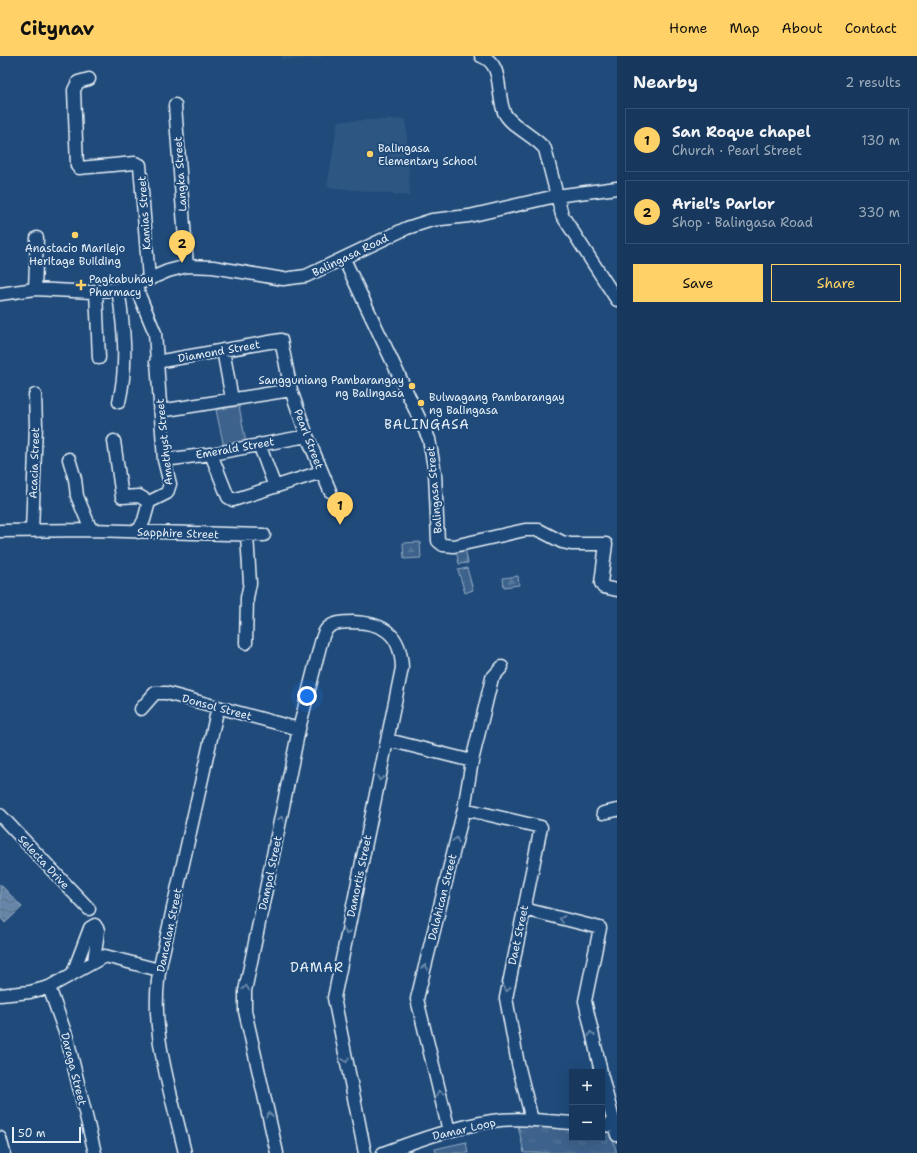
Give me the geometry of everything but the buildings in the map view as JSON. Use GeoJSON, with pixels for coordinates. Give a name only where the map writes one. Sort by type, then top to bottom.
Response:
{"type":"FeatureCollection","features":[{"type":"Feature","properties":{"kind":"street"},"geometry":{"type":"LineString","coordinates":[[481,56],[490,60],[494,65],[499,99],[505,115],[540,142],[545,149],[550,163],[556,196],[562,215],[617,300]]}},
{"type":"Feature","properties":{"kind":"street","name":"Kamias Street"},"geometry":{"type":"LineString","coordinates":[[90,79],[78,82],[74,90],[77,166],[79,168],[135,163],[140,164],[149,280]]}},
{"type":"Feature","properties":{"kind":"street","name":"Langka Street"},"geometry":{"type":"LineString","coordinates":[[175,105],[187,266]]}},
{"type":"Feature","properties":{"kind":"street","name":"Balingasa Road"},"geometry":{"type":"LineString","coordinates":[[0,294],[35,289],[96,291],[118,289],[149,280],[168,271],[187,266],[213,267],[283,279],[306,276],[414,226],[432,220],[469,216],[556,196],[617,188]]}},
{"type":"Feature","properties":{"kind":"street"},"geometry":{"type":"LineString","coordinates":[[35,289],[37,238]]}},
{"type":"Feature","properties":{"kind":"street","name":"Balingasa Street"},"geometry":{"type":"LineString","coordinates":[[344,259],[429,439],[435,474],[437,536],[440,543],[446,546],[454,546],[525,530],[536,529],[566,543],[606,544],[601,583],[602,587],[617,590]]}},
{"type":"Feature","properties":{"kind":"street","name":"Amethyst Street"},"geometry":{"type":"LineString","coordinates":[[136,284],[155,333],[164,460],[170,489],[167,493],[149,502]]}},
{"type":"Feature","properties":{"kind":"street"},"geometry":{"type":"LineString","coordinates":[[118,289],[125,362],[123,384],[119,402]]}},
{"type":"Feature","properties":{"kind":"street"},"geometry":{"type":"LineString","coordinates":[[96,291],[99,358]]}},
{"type":"Feature","properties":{"kind":"street","name":"Diamond Street"},"geometry":{"type":"LineString","coordinates":[[156,362],[281,340]]}},
{"type":"Feature","properties":{"kind":"street","name":"Pearl Street"},"geometry":{"type":"LineString","coordinates":[[281,340],[291,390],[306,436],[330,490]]}},
{"type":"Feature","properties":{"kind":"street"},"geometry":{"type":"LineString","coordinates":[[223,350],[232,399]]}},
{"type":"Feature","properties":{"kind":"street"},"geometry":{"type":"LineString","coordinates":[[160,411],[291,390]]}},
{"type":"Feature","properties":{"kind":"street","name":"Acacia Street"},"geometry":{"type":"LineString","coordinates":[[32,531],[36,426],[35,395]]}},
{"type":"Feature","properties":{"kind":"street","name":"Emerald Street"},"geometry":{"type":"LineString","coordinates":[[164,460],[211,454],[306,436]]}},
{"type":"Feature","properties":{"kind":"street"},"geometry":{"type":"LineString","coordinates":[[114,440],[122,496],[139,496],[149,502],[144,520],[138,532]]}},
{"type":"Feature","properties":{"kind":"street"},"geometry":{"type":"LineString","coordinates":[[259,444],[275,488]]}},
{"type":"Feature","properties":{"kind":"street"},"geometry":{"type":"LineString","coordinates":[[211,454],[230,500],[275,488],[321,472]]}},
{"type":"Feature","properties":{"kind":"street"},"geometry":{"type":"LineString","coordinates":[[69,459],[75,479],[77,496],[91,530]]}},
{"type":"Feature","properties":{"kind":"street","name":"Sapphire Street"},"geometry":{"type":"LineString","coordinates":[[0,531],[91,530],[247,536],[264,535]]}},
{"type":"Feature","properties":{"kind":"street"},"geometry":{"type":"LineString","coordinates":[[246,643],[247,598],[250,583],[247,536]]}},
{"type":"Feature","properties":{"kind":"street","name":"Dampol Street"},"geometry":{"type":"LineString","coordinates":[[277,1153],[245,1011],[245,991],[299,729],[324,634],[329,626],[343,622],[360,622]]}},
{"type":"Feature","properties":{"kind":"street","name":"Damortis Street"},"geometry":{"type":"LineString","coordinates":[[360,622],[374,624],[388,630],[398,644],[402,668],[334,998],[366,1153]]}},
{"type":"Feature","properties":{"kind":"street","name":"Dalahican Street"},"geometry":{"type":"LineString","coordinates":[[449,1131],[417,999],[464,810],[472,761],[492,678],[502,667]]}},
{"type":"Feature","properties":{"kind":"street","name":"Donsol Street"},"geometry":{"type":"LineString","coordinates":[[141,708],[155,693],[166,693],[299,729]]}},
{"type":"Feature","properties":{"kind":"street","name":"Dancalan Street"},"geometry":{"type":"LineString","coordinates":[[185,1153],[158,1035],[156,997],[159,970],[218,707]]}},
{"type":"Feature","properties":{"kind":"street"},"geometry":{"type":"LineString","coordinates":[[388,740],[472,761]]}},
{"type":"Feature","properties":{"kind":"street","name":"Daet Street"},"geometry":{"type":"LineString","coordinates":[[464,810],[541,827],[506,998],[518,1064],[532,1120]]}},
{"type":"Feature","properties":{"kind":"street"},"geometry":{"type":"LineString","coordinates":[[602,813],[617,810]]}},
{"type":"Feature","properties":{"kind":"street","name":"Selecta Drive"},"geometry":{"type":"LineString","coordinates":[[0,815],[89,909]]}},
{"type":"Feature","properties":{"kind":"street"},"geometry":{"type":"LineString","coordinates":[[524,909],[600,928],[585,1001],[600,1069]]}},
{"type":"Feature","properties":{"kind":"street"},"geometry":{"type":"LineString","coordinates":[[73,973],[90,928],[95,925],[98,930],[94,962]]}},
{"type":"Feature","properties":{"kind":"street"},"geometry":{"type":"LineString","coordinates":[[0,995],[30,992],[49,987],[105,956],[159,970]]}},
{"type":"Feature","properties":{"kind":"street","name":"Daraga Street"},"geometry":{"type":"LineString","coordinates":[[49,987],[67,1038],[95,1153]]}},
{"type":"Feature","properties":{"kind":"street"},"geometry":{"type":"LineString","coordinates":[[605,1088],[616,1130]]}},
{"type":"Feature","properties":{"kind":"street","name":"Damar Loop"},"geometry":{"type":"LineString","coordinates":[[383,1153],[449,1131],[493,1121],[532,1120],[569,1123]]}},
{"type":"Feature","properties":{"kind":"street"},"geometry":{"type":"LineString","coordinates":[[605,1126],[616,1130]]}},
{"type":"Feature","properties":{"kind":"street"},"geometry":{"type":"LineString","coordinates":[[0,1138],[4,1153]]}},
{"type":"Feature","properties":{"kind":"shaded area"},"geometry":{"type":"Polygon","coordinates":[[[282,56],[327,56],[301,59],[281,59],[282,56]]]}},
{"type":"Feature","properties":{"kind":"shaded area","name":"Balingasa Elementary School"},"geometry":{"type":"Polygon","coordinates":[[[406,119],[410,196],[327,187],[338,121],[406,119]]]}},
{"type":"Feature","properties":{"kind":"green space"},"geometry":{"type":"Polygon","coordinates":[[[239,406],[246,443],[224,447],[216,410],[239,406]]]}},
{"type":"Feature","properties":{"kind":"green space"},"geometry":{"type":"Polygon","coordinates":[[[420,542],[421,558],[404,559],[403,543],[420,542]]]}},
{"type":"Feature","properties":{"kind":"green space"},"geometry":{"type":"Polygon","coordinates":[[[465,548],[468,563],[459,564],[456,550],[465,548]]]}},
{"type":"Feature","properties":{"kind":"green space"},"geometry":{"type":"Polygon","coordinates":[[[467,568],[473,590],[465,593],[458,570],[467,568]]]}},
{"type":"Feature","properties":{"kind":"green space"},"geometry":{"type":"Polygon","coordinates":[[[518,576],[519,585],[504,587],[503,578],[518,576]]]}},
{"type":"Feature","properties":{"kind":"green space"},"geometry":{"type":"Polygon","coordinates":[[[518,1125],[569,1128],[569,1141],[605,1141],[605,1130],[610,1131],[617,1153],[524,1153],[518,1125]]]}},
{"type":"Feature","properties":{"kind":"green space"},"geometry":{"type":"Polygon","coordinates":[[[466,1142],[468,1153],[436,1153],[435,1149],[466,1142]]]}},
{"type":"Feature","properties":{"kind":"water"},"geometry":{"type":"Polygon","coordinates":[[[0,884],[22,907],[5,923],[0,917],[0,884]]]}},
{"type":"Feature","properties":{"kind":"place","name":"Balingasa Elementary School"},"geometry":{"type":"Point","coordinates":[370,154]}},
{"type":"Feature","properties":{"kind":"place","name":"Anastacio Marilejo Heritage Building"},"geometry":{"type":"Point","coordinates":[75,235]}},
{"type":"Feature","properties":{"kind":"place","name":"Ariel's Parlor"},"geometry":{"type":"Point","coordinates":[182,263]}},
{"type":"Feature","properties":{"kind":"place","name":"Pagkabuhay Pharmacy"},"geometry":{"type":"Point","coordinates":[81,285]}},
{"type":"Feature","properties":{"kind":"place","name":"Sangguniang Pambarangay ng Balingasa"},"geometry":{"type":"Point","coordinates":[412,386]}},
{"type":"Feature","properties":{"kind":"place","name":"Bulwagang Pambarangay ng Balingasa"},"geometry":{"type":"Point","coordinates":[421,403]}},
{"type":"Feature","properties":{"kind":"place","name":"San Roque chapel"},"geometry":{"type":"Point","coordinates":[340,525]}},
{"type":"Feature","properties":{"kind":"district","name":"BALINGASA"},"geometry":{"type":"Point","coordinates":[427,424]}},
{"type":"Feature","properties":{"kind":"district","name":"DAMAR"},"geometry":{"type":"Point","coordinates":[317,967]}}]}
